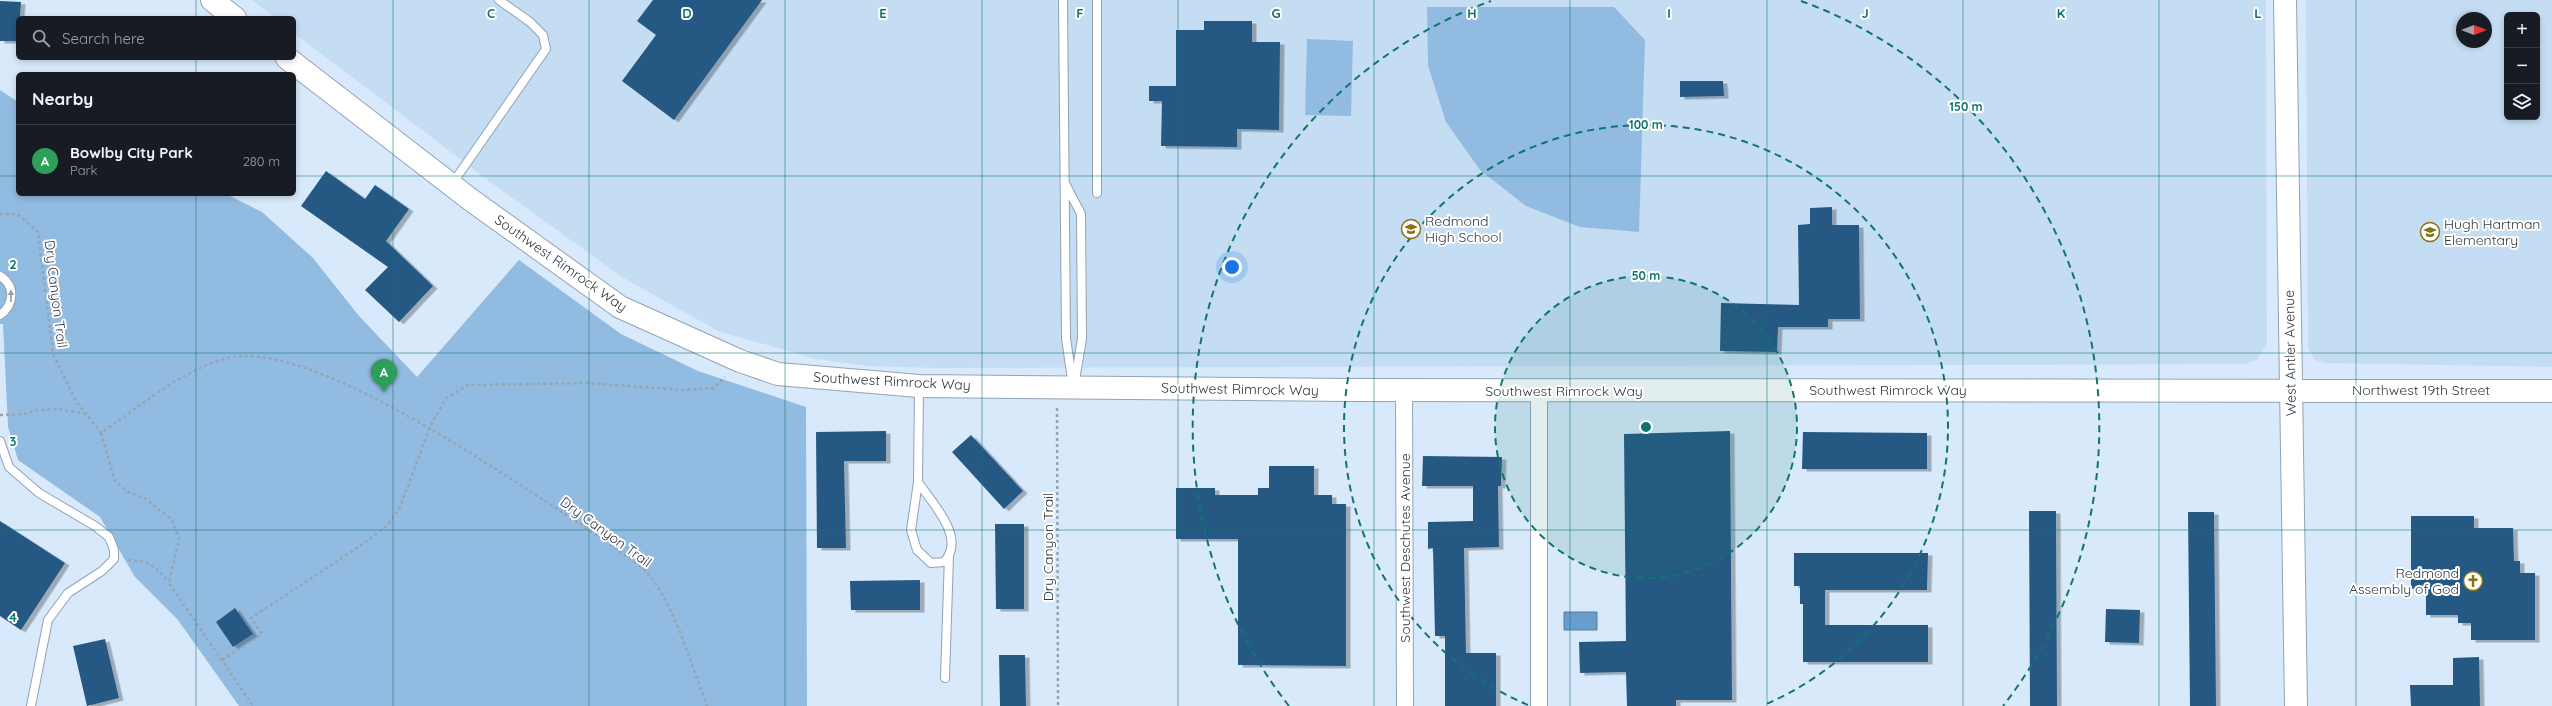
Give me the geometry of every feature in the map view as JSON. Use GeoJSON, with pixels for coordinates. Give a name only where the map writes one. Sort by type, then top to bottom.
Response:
{"type":"FeatureCollection","features":[{"type":"Feature","properties":{"kind":"main road"},"geometry":{"type":"LineString","coordinates":[[212,0],[232,16]]}},
{"type":"Feature","properties":{"kind":"main road","name":"West Antler Avenue"},"geometry":{"type":"LineString","coordinates":[[2285,0],[2296,706]]}},
{"type":"Feature","properties":{"kind":"main road","name":"Southwest Rimrock Way"},"geometry":{"type":"LineString","coordinates":[[290,60],[451,185],[620,307],[740,361],[778,374],[919,386],[1404,391],[2290,390]]}},
{"type":"Feature","properties":{"kind":"main road","name":"Northwest 19th Street"},"geometry":{"type":"LineString","coordinates":[[2290,390],[2552,391]]}},
{"type":"Feature","properties":{"kind":"street","name":"Southwest Deschutes Avenue"},"geometry":{"type":"LineString","coordinates":[[1404,391],[1405,706]]}},
{"type":"Feature","properties":{"kind":"street"},"geometry":{"type":"LineString","coordinates":[[1539,391],[1539,706]]}},
{"type":"Feature","properties":{"kind":"lane"},"geometry":{"type":"LineString","coordinates":[[451,185],[546,49],[543,36],[530,22],[499,0]]}},
{"type":"Feature","properties":{"kind":"lane"},"geometry":{"type":"LineString","coordinates":[[1063,0],[1066,338],[1065,387]]}},
{"type":"Feature","properties":{"kind":"lane"},"geometry":{"type":"LineString","coordinates":[[1097,0],[1097,193]]}},
{"type":"Feature","properties":{"kind":"lane"},"geometry":{"type":"LineString","coordinates":[[1065,183],[1081,214],[1082,339],[1065,387]]}},
{"type":"Feature","properties":{"kind":"lane"},"geometry":{"type":"LineString","coordinates":[[0,276],[10,287],[12,295],[11,304],[0,315]]}},
{"type":"Feature","properties":{"kind":"lane"},"geometry":{"type":"LineString","coordinates":[[919,386],[918,482],[911,530],[917,550],[931,562],[944,562],[949,556]]}},
{"type":"Feature","properties":{"kind":"lane"},"geometry":{"type":"LineString","coordinates":[[0,441],[8,467],[39,493],[95,526],[109,537],[114,550],[114,559],[102,571],[68,593],[48,620],[31,706]]}},
{"type":"Feature","properties":{"kind":"lane"},"geometry":{"type":"LineString","coordinates":[[918,482],[948,527],[952,542],[949,556],[945,678]]}},
{"type":"Feature","properties":{"kind":"path","name":"Dry Canyon Trail"},"geometry":{"type":"LineString","coordinates":[[0,214],[17,214],[38,232],[53,354],[76,401],[101,433],[188,374],[228,357],[261,357],[300,366],[352,388],[430,427],[594,533],[645,570],[663,592],[707,706]]}},
{"type":"Feature","properties":{"kind":"path"},"geometry":{"type":"LineString","coordinates":[[222,660],[262,634],[251,618],[363,544],[386,526],[400,507],[430,427],[446,398],[468,385],[589,383],[683,390],[714,388],[740,361]]}},
{"type":"Feature","properties":{"kind":"path","name":"Dry Canyon Trail"},"geometry":{"type":"LineString","coordinates":[[1058,706],[1065,387]]}},
{"type":"Feature","properties":{"kind":"path"},"geometry":{"type":"LineString","coordinates":[[0,415],[25,414],[37,410],[59,409],[86,414]]}},
{"type":"Feature","properties":{"kind":"path"},"geometry":{"type":"LineString","coordinates":[[101,433],[115,481],[128,492],[146,499],[172,520],[179,539],[169,583]]}},
{"type":"Feature","properties":{"kind":"path"},"geometry":{"type":"LineString","coordinates":[[114,559],[141,561],[155,566],[169,583],[253,706]]}},
{"type":"Feature","properties":{"kind":"shaded area","name":"Redmond High School"},"geometry":{"type":"Polygon","coordinates":[[[252,0],[2266,0],[2267,344],[2257,360],[2245,364],[936,368],[869,366],[816,359],[718,331],[622,277],[489,181],[296,35],[296,16],[272,16],[252,0]]]}},
{"type":"Feature","properties":{"kind":"shaded area","name":"Hugh Hartman Elementary"},"geometry":{"type":"Polygon","coordinates":[[[2306,0],[2552,0],[2552,367],[2326,363],[2315,360],[2308,348],[2306,0]]]}},
{"type":"Feature","properties":{"kind":"shaded area"},"geometry":{"type":"Polygon","coordinates":[[[1427,7],[1614,7],[1645,40],[1639,232],[1580,227],[1526,206],[1480,170],[1446,122],[1428,66],[1427,7]]]}},
{"type":"Feature","properties":{"kind":"shaded area"},"geometry":{"type":"Polygon","coordinates":[[[1307,39],[1353,41],[1351,116],[1305,115],[1307,39]]]}},
{"type":"Feature","properties":{"kind":"shaded area"},"geometry":{"type":"Polygon","coordinates":[[[0,90],[16,101],[16,196],[230,196],[262,212],[313,258],[359,316],[417,377],[519,260],[621,334],[698,371],[806,407],[807,706],[239,706],[178,620],[135,577],[100,517],[18,460],[8,427],[3,324],[0,324],[0,90]]]}},
{"type":"Feature","properties":{"kind":"shaded area"},"geometry":{"type":"Polygon","coordinates":[[[1564,612],[1597,612],[1597,630],[1564,630],[1564,612]]]}},
{"type":"Feature","properties":{"kind":"building"},"geometry":{"type":"Polygon","coordinates":[[[653,0],[762,0],[674,120],[622,81],[656,35],[637,21],[653,0]]]}},
{"type":"Feature","properties":{"kind":"building"},"geometry":{"type":"Polygon","coordinates":[[[0,1],[21,2],[20,16],[16,16],[16,41],[0,41],[0,1]]]}},
{"type":"Feature","properties":{"kind":"building"},"geometry":{"type":"Polygon","coordinates":[[[1204,21],[1252,21],[1252,42],[1280,42],[1279,130],[1237,129],[1237,147],[1161,146],[1162,101],[1149,101],[1149,86],[1176,86],[1176,30],[1204,30],[1204,21]]]}},
{"type":"Feature","properties":{"kind":"building"},"geometry":{"type":"Polygon","coordinates":[[[1680,81],[1723,81],[1724,96],[1680,97],[1680,81]]]}},
{"type":"Feature","properties":{"kind":"building"},"geometry":{"type":"Polygon","coordinates":[[[326,171],[365,199],[375,185],[409,209],[386,241],[433,286],[399,322],[365,290],[388,267],[301,206],[326,171]]]}},
{"type":"Feature","properties":{"kind":"building"},"geometry":{"type":"Polygon","coordinates":[[[1832,207],[1832,225],[1859,225],[1860,319],[1828,319],[1828,327],[1778,327],[1777,352],[1720,351],[1721,303],[1799,305],[1798,225],[1810,224],[1810,208],[1832,207]]]}},
{"type":"Feature","properties":{"kind":"building"},"geometry":{"type":"Polygon","coordinates":[[[886,431],[886,461],[844,461],[846,548],[817,548],[816,432],[886,431]]]}},
{"type":"Feature","properties":{"kind":"building"},"geometry":{"type":"Polygon","coordinates":[[[1730,431],[1732,700],[1676,700],[1676,706],[1627,706],[1626,672],[1580,673],[1579,642],[1626,641],[1624,434],[1730,431]]]}},
{"type":"Feature","properties":{"kind":"building"},"geometry":{"type":"Polygon","coordinates":[[[1803,432],[1927,433],[1927,469],[1802,469],[1803,432]]]}},
{"type":"Feature","properties":{"kind":"building"},"geometry":{"type":"Polygon","coordinates":[[[971,435],[1023,491],[1004,509],[952,452],[971,435]]]}},
{"type":"Feature","properties":{"kind":"building"},"geometry":{"type":"Polygon","coordinates":[[[1423,456],[1502,457],[1501,486],[1498,486],[1499,547],[1464,548],[1466,653],[1496,653],[1496,706],[1445,706],[1445,636],[1435,636],[1433,548],[1428,549],[1428,522],[1473,521],[1473,486],[1422,486],[1423,456]]]}},
{"type":"Feature","properties":{"kind":"building"},"geometry":{"type":"Polygon","coordinates":[[[1269,466],[1314,466],[1314,495],[1332,495],[1332,504],[1346,504],[1346,666],[1238,665],[1238,539],[1176,539],[1176,488],[1215,488],[1215,495],[1258,495],[1258,488],[1269,488],[1269,466]]]}},
{"type":"Feature","properties":{"kind":"building"},"geometry":{"type":"Polygon","coordinates":[[[2029,511],[2056,511],[2057,706],[2030,706],[2029,511]]]}},
{"type":"Feature","properties":{"kind":"building"},"geometry":{"type":"Polygon","coordinates":[[[2188,512],[2214,512],[2216,706],[2190,706],[2188,512]]]}},
{"type":"Feature","properties":{"kind":"building","name":"Redmond Assembly of God"},"geometry":{"type":"Polygon","coordinates":[[[2411,516],[2474,516],[2474,528],[2513,528],[2514,561],[2520,561],[2520,573],[2535,573],[2535,640],[2471,640],[2471,623],[2458,623],[2458,615],[2426,615],[2426,588],[2411,589],[2411,516]]]}},
{"type":"Feature","properties":{"kind":"building"},"geometry":{"type":"Polygon","coordinates":[[[0,521],[65,563],[21,630],[0,616],[0,521]]]}},
{"type":"Feature","properties":{"kind":"building"},"geometry":{"type":"Polygon","coordinates":[[[995,524],[1024,524],[1024,609],[996,609],[995,524]]]}},
{"type":"Feature","properties":{"kind":"building"},"geometry":{"type":"Polygon","coordinates":[[[1794,553],[1928,553],[1927,590],[1825,590],[1825,625],[1928,625],[1928,662],[1803,662],[1803,604],[1800,604],[1800,586],[1794,586],[1794,553]]]}},
{"type":"Feature","properties":{"kind":"building"},"geometry":{"type":"Polygon","coordinates":[[[920,580],[920,610],[851,610],[850,581],[920,580]]]}},
{"type":"Feature","properties":{"kind":"building"},"geometry":{"type":"Polygon","coordinates":[[[235,608],[253,634],[233,647],[216,622],[235,608]]]}},
{"type":"Feature","properties":{"kind":"building"},"geometry":{"type":"Polygon","coordinates":[[[2106,609],[2140,610],[2139,643],[2105,642],[2106,609]]]}},
{"type":"Feature","properties":{"kind":"building"},"geometry":{"type":"Polygon","coordinates":[[[105,639],[119,698],[87,706],[73,646],[105,639]]]}},
{"type":"Feature","properties":{"kind":"building"},"geometry":{"type":"Polygon","coordinates":[[[999,655],[1025,655],[1026,706],[1000,706],[999,655]]]}},
{"type":"Feature","properties":{"kind":"building"},"geometry":{"type":"Polygon","coordinates":[[[2479,657],[2480,706],[2411,706],[2410,685],[2453,685],[2453,658],[2479,657]]]}},
{"type":"Feature","properties":{"kind":"place","name":"Redmond High School"},"geometry":{"type":"Point","coordinates":[1411,229]}},
{"type":"Feature","properties":{"kind":"place","name":"Hugh Hartman Elementary"},"geometry":{"type":"Point","coordinates":[2430,232]}},
{"type":"Feature","properties":{"kind":"place","name":"Bowlby City Park"},"geometry":{"type":"Point","coordinates":[384,392]}},
{"type":"Feature","properties":{"kind":"place","name":"Redmond Assembly of God"},"geometry":{"type":"Point","coordinates":[2473,581]}}]}
